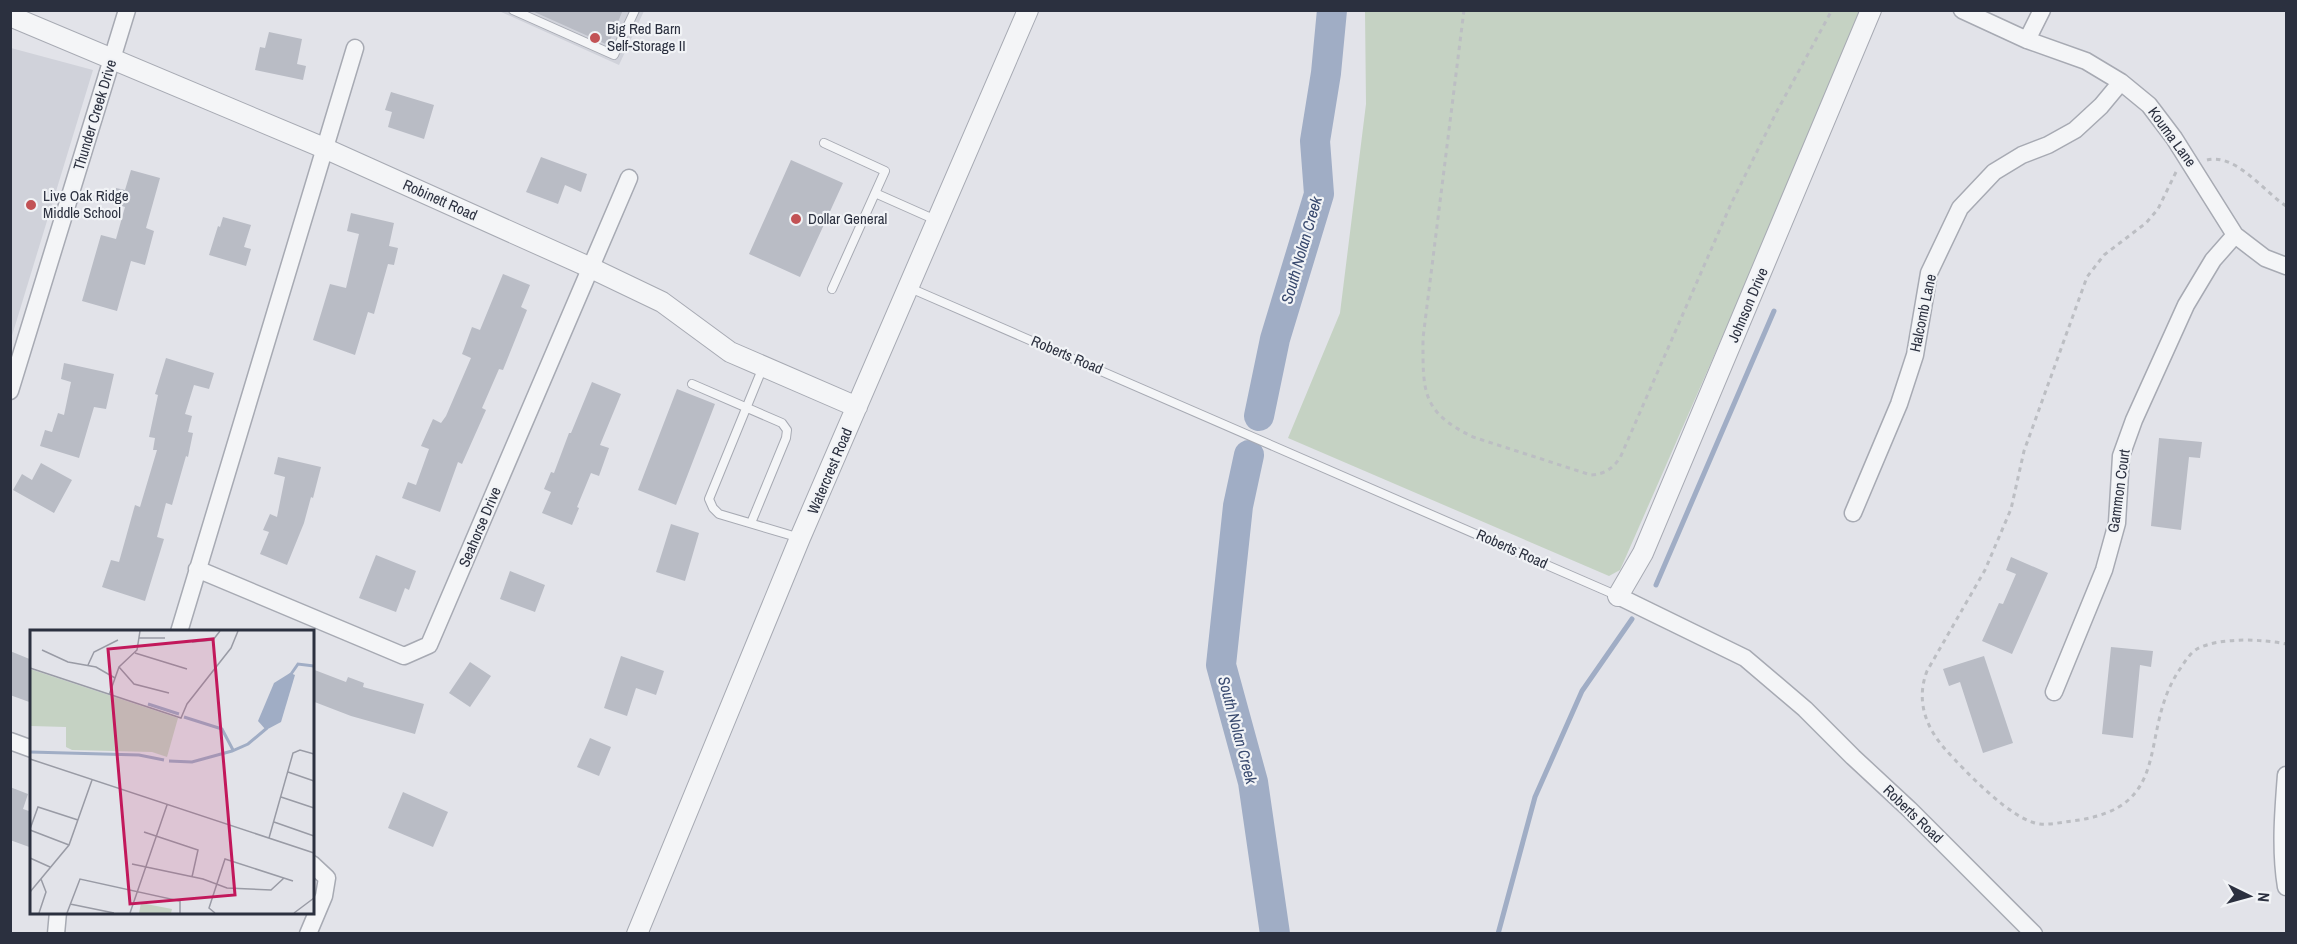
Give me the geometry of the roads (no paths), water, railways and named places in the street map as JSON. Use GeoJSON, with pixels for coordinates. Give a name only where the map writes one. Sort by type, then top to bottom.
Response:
{"type":"FeatureCollection","features":[{"type":"Feature","properties":{"kind":"street","name":"Thunder Creek Drive"},"geometry":{"type":"LineString","coordinates":[[10,391],[127,10]]}},
{"type":"Feature","properties":{"kind":"street","name":"Watercrest Road"},"geometry":{"type":"LineString","coordinates":[[637,933],[800,538],[910,288],[1028,10]]}},
{"type":"Feature","properties":{"kind":"street","name":"Johnson Drive"},"geometry":{"type":"LineString","coordinates":[[1617,596],[1643,553],[1871,10]]}},
{"type":"Feature","properties":{"kind":"street","name":"Kouma Lane"},"geometry":{"type":"LineString","coordinates":[[1962,10],[2027,40],[2086,61],[2121,82],[2149,105],[2192,164],[2235,236],[2265,258],[2286,266]]}},
{"type":"Feature","properties":{"kind":"street"},"geometry":{"type":"LineString","coordinates":[[2027,40],[2042,10]]}},
{"type":"Feature","properties":{"kind":"street","name":"Robinett Road"},"geometry":{"type":"LineString","coordinates":[[10,16],[324,148],[591,268],[662,302],[730,352],[857,407]]}},
{"type":"Feature","properties":{"kind":"street"},"geometry":{"type":"LineString","coordinates":[[180,630],[355,48]]}},
{"type":"Feature","properties":{"kind":"street","name":"Halcomb Lane"},"geometry":{"type":"LineString","coordinates":[[1853,513],[1899,404],[1915,355],[1929,273],[1960,208],[1994,172],[2022,155],[2048,145],[2075,130],[2101,106],[2121,82]]}},
{"type":"Feature","properties":{"kind":"street","name":"Seahorse Drive"},"geometry":{"type":"LineString","coordinates":[[197,569],[404,656],[429,645],[629,178]]}},
{"type":"Feature","properties":{"kind":"street","name":"Gammon Court"},"geometry":{"type":"LineString","coordinates":[[2054,692],[2104,570],[2117,523],[2121,456],[2134,420],[2186,305],[2213,260],[2235,236]]}},
{"type":"Feature","properties":{"kind":"street","name":"Roberts Road"},"geometry":{"type":"LineString","coordinates":[[1617,596],[1745,658],[1804,709],[1909,808],[2034,933]]}},
{"type":"Feature","properties":{"kind":"street"},"geometry":{"type":"LineString","coordinates":[[10,741],[30,748]]}},
{"type":"Feature","properties":{"kind":"street"},"geometry":{"type":"LineString","coordinates":[[2286,776],[2282,863],[2286,888]]}},
{"type":"Feature","properties":{"kind":"street"},"geometry":{"type":"LineString","coordinates":[[308,933],[324,896],[327,878],[314,866]]}},
{"type":"Feature","properties":{"kind":"street"},"geometry":{"type":"LineString","coordinates":[[56,933],[58,914]]}},
{"type":"Feature","properties":{"kind":"lane"},"geometry":{"type":"LineString","coordinates":[[513,10],[614,55],[635,10]]}},
{"type":"Feature","properties":{"kind":"lane"},"geometry":{"type":"LineString","coordinates":[[824,143],[885,171],[832,289]]}},
{"type":"Feature","properties":{"kind":"lane"},"geometry":{"type":"LineString","coordinates":[[875,193],[938,222]]}},
{"type":"Feature","properties":{"kind":"lane","name":"Roberts Road"},"geometry":{"type":"LineString","coordinates":[[910,288],[1617,596]]}},
{"type":"Feature","properties":{"kind":"lane"},"geometry":{"type":"LineString","coordinates":[[763,366],[709,499],[713,508],[720,514],[800,538]]}},
{"type":"Feature","properties":{"kind":"lane"},"geometry":{"type":"LineString","coordinates":[[692,384],[782,423],[787,430],[786,438],[751,523]]}},
{"type":"Feature","properties":{"kind":"waterway","name":"South Nolan Creek"},"geometry":{"type":"LineString","coordinates":[[1259,416],[1275,339],[1319,194],[1315,141],[1326,73],[1332,10]]}},
{"type":"Feature","properties":{"kind":"waterway"},"geometry":{"type":"LineString","coordinates":[[1656,585],[1774,311]]}},
{"type":"Feature","properties":{"kind":"waterway","name":"South Nolan Creek"},"geometry":{"type":"LineString","coordinates":[[1249,455],[1238,506],[1221,665],[1253,782],[1275,934]]}},
{"type":"Feature","properties":{"kind":"waterway"},"geometry":{"type":"LineString","coordinates":[[1498,934],[1535,797],[1582,691],[1632,619]]}},
{"type":"Feature","properties":{"kind":"place","name":"Big Red Barn Self-Storage II"},"geometry":{"type":"Point","coordinates":[595,38]}},
{"type":"Feature","properties":{"kind":"place","name":"Live Oak Ridge Middle School"},"geometry":{"type":"Point","coordinates":[31,205]}},
{"type":"Feature","properties":{"kind":"place","name":"Dollar General"},"geometry":{"type":"Point","coordinates":[796,219]}}]}
